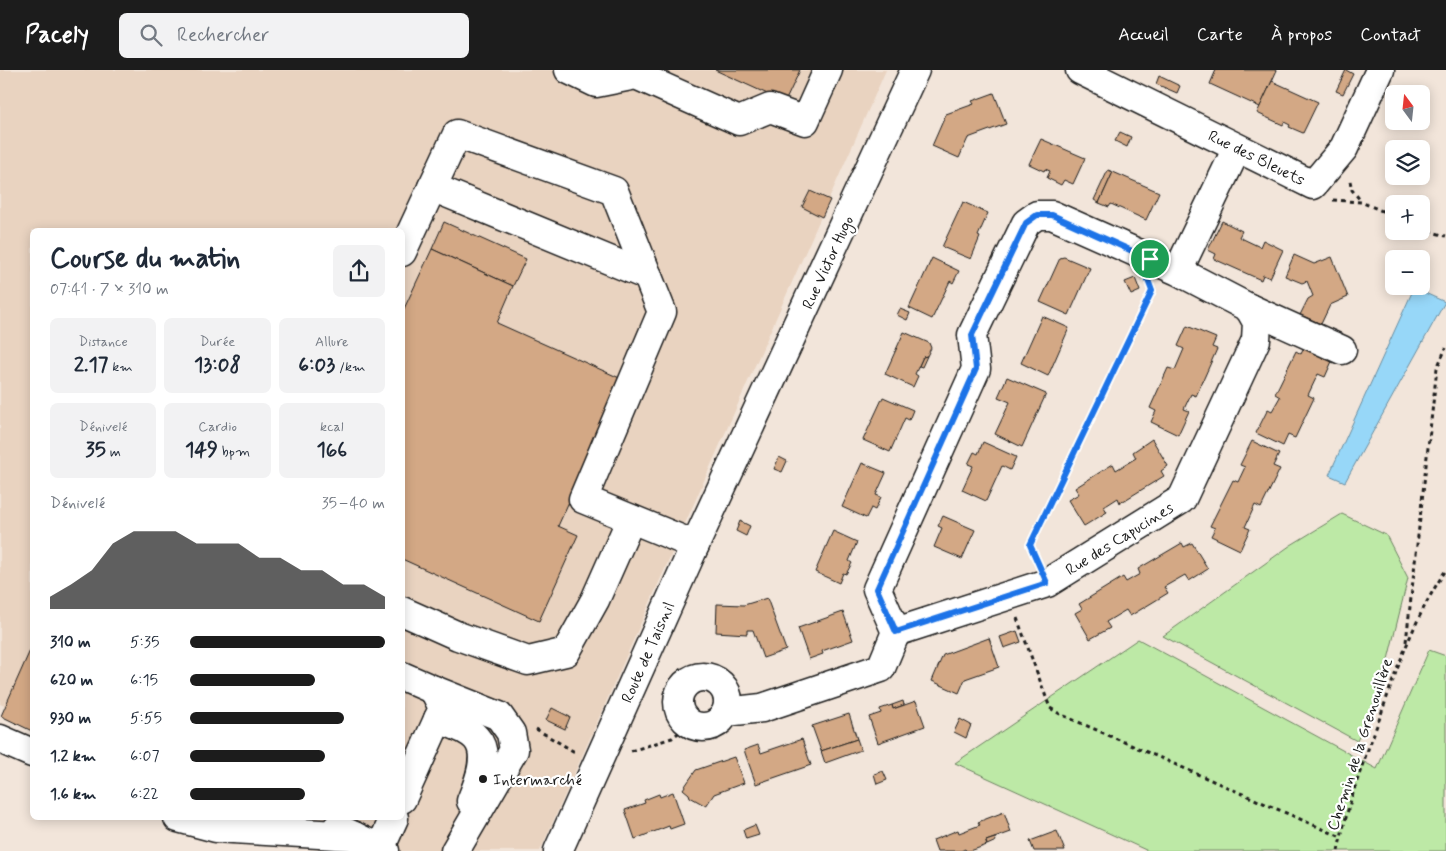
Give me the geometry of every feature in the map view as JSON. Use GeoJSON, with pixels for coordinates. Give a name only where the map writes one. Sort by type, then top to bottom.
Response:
{"type":"FeatureCollection","features":[{"type":"Feature","properties":{"kind":"street"},"geometry":{"type":"LineString","coordinates":[[569,70],[596,83],[636,75],[739,121],[770,108],[805,121],[828,70]]}},
{"type":"Feature","properties":{"kind":"street","name":"Rue Victor Hugo"},"geometry":{"type":"LineString","coordinates":[[738,454],[915,70]]}},
{"type":"Feature","properties":{"kind":"street","name":"Rue des Bleuets"},"geometry":{"type":"LineString","coordinates":[[1080,70],[1313,185],[1344,148],[1380,70]]}},
{"type":"Feature","properties":{"kind":"street"},"geometry":{"type":"LineString","coordinates":[[405,246],[457,134],[614,192],[662,312],[583,499],[695,545]]}},
{"type":"Feature","properties":{"kind":"street"},"geometry":{"type":"LineString","coordinates":[[1178,271],[1237,148]]}},
{"type":"Feature","properties":{"kind":"street"},"geometry":{"type":"LineString","coordinates":[[432,187],[648,276]]}},
{"type":"Feature","properties":{"kind":"street"},"geometry":{"type":"LineString","coordinates":[[726,712],[762,708],[881,668],[896,632],[877,589],[976,369],[972,335],[1026,223],[1037,215],[1052,215],[1178,271],[1249,308],[1342,350]]}},
{"type":"Feature","properties":{"kind":"street","name":"Rue des Capucines"},"geometry":{"type":"LineString","coordinates":[[896,632],[1047,583],[1182,499],[1256,340],[1257,322],[1249,308]]}},
{"type":"Feature","properties":{"kind":"street","name":"Route de Taisnil"},"geometry":{"type":"LineString","coordinates":[[558,851],[695,545],[738,454]]}},
{"type":"Feature","properties":{"kind":"street"},"geometry":{"type":"LineString","coordinates":[[405,612],[458,636],[528,661],[566,652],[595,600],[631,519]]}},
{"type":"Feature","properties":{"kind":"street"},"geometry":{"type":"LineString","coordinates":[[405,677],[499,716],[511,733],[514,750],[455,851]]}},
{"type":"Feature","properties":{"kind":"street"},"geometry":{"type":"LineString","coordinates":[[704,677],[719,682],[728,696],[726,712],[722,718],[715,723],[699,726],[691,723],[680,711],[678,703],[682,688],[695,678],[704,677]]}},
{"type":"Feature","properties":{"kind":"street"},"geometry":{"type":"LineString","coordinates":[[405,792],[443,708],[434,690]]}},
{"type":"Feature","properties":{"kind":"street"},"geometry":{"type":"LineString","coordinates":[[438,719],[464,729],[478,739],[484,758],[479,780],[450,851]]}},
{"type":"Feature","properties":{"kind":"street"},"geometry":{"type":"LineString","coordinates":[[0,739],[30,752]]}},
{"type":"Feature","properties":{"kind":"street"},"geometry":{"type":"LineString","coordinates":[[186,820],[216,828],[354,836]]}},
{"type":"Feature","properties":{"kind":"street"},"geometry":{"type":"LineString","coordinates":[[320,820],[383,850],[393,820]]}},
{"type":"Feature","properties":{"kind":"path"},"geometry":{"type":"LineString","coordinates":[[1313,185],[1332,200],[1361,202],[1385,212]]}},
{"type":"Feature","properties":{"kind":"path"},"geometry":{"type":"LineString","coordinates":[[1430,231],[1446,236]]}},
{"type":"Feature","properties":{"kind":"path"},"geometry":{"type":"LineString","coordinates":[[1047,583],[1030,545],[1152,291],[1145,272],[1150,259]]}},
{"type":"Feature","properties":{"kind":"path"},"geometry":{"type":"LineString","coordinates":[[1406,645],[1437,368],[1446,348]]}},
{"type":"Feature","properties":{"kind":"path"},"geometry":{"type":"LineString","coordinates":[[1406,645],[1434,587],[1446,570]]}},
{"type":"Feature","properties":{"kind":"path"},"geometry":{"type":"LineString","coordinates":[[1009,595],[1050,708],[1341,837]]}},
{"type":"Feature","properties":{"kind":"path","name":"Chemin de la Grenouillère"},"geometry":{"type":"LineString","coordinates":[[1338,851],[1360,772],[1406,645]]}},
{"type":"Feature","properties":{"kind":"path"},"geometry":{"type":"LineString","coordinates":[[499,716],[510,713],[573,752],[588,750],[620,762],[631,752],[672,738],[691,723]]}},
{"type":"Feature","properties":{"kind":"shaded area"},"geometry":{"type":"Polygon","coordinates":[[[0,70],[886,70],[540,851],[357,851],[281,820],[405,820],[405,228],[30,228],[30,716],[0,704],[0,70]]]}},
{"type":"Feature","properties":{"kind":"green space"},"geometry":{"type":"Polygon","coordinates":[[[1342,514],[1386,535],[1408,578],[1381,688],[1357,741],[1163,636],[1291,545],[1342,514]]]}},
{"type":"Feature","properties":{"kind":"green space"},"geometry":{"type":"Polygon","coordinates":[[[1138,639],[1377,769],[1429,650],[1446,656],[1446,851],[1148,851],[955,763],[1138,639]]]}},
{"type":"Feature","properties":{"kind":"water"},"geometry":{"type":"Polygon","coordinates":[[[1411,295],[1430,295],[1445,302],[1345,482],[1329,475],[1411,295]]]}},
{"type":"Feature","properties":{"kind":"building"},"geometry":{"type":"Polygon","coordinates":[[[715,70],[800,70],[785,102],[715,70]]]}},
{"type":"Feature","properties":{"kind":"building"},"geometry":{"type":"Polygon","coordinates":[[[1216,70],[1277,70],[1260,107],[1210,84],[1216,70]]]}},
{"type":"Feature","properties":{"kind":"building"},"geometry":{"type":"Polygon","coordinates":[[[1346,70],[1353,74],[1343,94],[1336,91],[1346,70]]]}},
{"type":"Feature","properties":{"kind":"building"},"geometry":{"type":"Polygon","coordinates":[[[1159,76],[1180,86],[1177,93],[1156,84],[1159,76]]]}},
{"type":"Feature","properties":{"kind":"building"},"geometry":{"type":"Polygon","coordinates":[[[1272,81],[1318,102],[1303,133],[1289,127],[1290,125],[1284,122],[1283,125],[1257,113],[1272,81]]]}},
{"type":"Feature","properties":{"kind":"building"},"geometry":{"type":"Polygon","coordinates":[[[994,93],[1006,124],[968,138],[959,158],[932,146],[946,114],[974,104],[972,101],[994,93]]]}},
{"type":"Feature","properties":{"kind":"building"},"geometry":{"type":"Polygon","coordinates":[[[1120,132],[1131,137],[1127,147],[1115,141],[1120,132]]]}},
{"type":"Feature","properties":{"kind":"building"},"geometry":{"type":"Polygon","coordinates":[[[1041,139],[1085,158],[1073,184],[1064,180],[1061,185],[1047,178],[1050,171],[1045,169],[1044,171],[1029,164],[1041,139]]]}},
{"type":"Feature","properties":{"kind":"building"},"geometry":{"type":"Polygon","coordinates":[[[1108,170],[1113,172],[1099,203],[1094,200],[1108,170]]]}},
{"type":"Feature","properties":{"kind":"building"},"geometry":{"type":"Polygon","coordinates":[[[1113,172],[1159,192],[1146,220],[1111,204],[1109,207],[1099,203],[1113,172]]]}},
{"type":"Feature","properties":{"kind":"building"},"geometry":{"type":"Polygon","coordinates":[[[810,191],[830,200],[822,217],[802,207],[810,191]]]}},
{"type":"Feature","properties":{"kind":"building"},"geometry":{"type":"Polygon","coordinates":[[[963,202],[988,213],[971,259],[942,247],[963,202]]]}},
{"type":"Feature","properties":{"kind":"building"},"geometry":{"type":"Polygon","coordinates":[[[1222,221],[1242,231],[1239,237],[1260,247],[1263,240],[1283,250],[1270,278],[1263,275],[1261,280],[1214,259],[1216,254],[1208,250],[1222,221]]]}},
{"type":"Feature","properties":{"kind":"building"},"geometry":{"type":"Polygon","coordinates":[[[444,222],[526,259],[513,286],[432,249],[444,222]]]}},
{"type":"Feature","properties":{"kind":"building"},"geometry":{"type":"Polygon","coordinates":[[[432,249],[513,286],[497,323],[624,380],[558,526],[578,535],[539,621],[405,560],[405,307],[432,249]]]}},
{"type":"Feature","properties":{"kind":"building"},"geometry":{"type":"Polygon","coordinates":[[[1294,255],[1314,264],[1332,257],[1348,297],[1330,305],[1321,324],[1300,315],[1308,299],[1313,296],[1307,281],[1302,283],[1285,276],[1294,255]]]}},
{"type":"Feature","properties":{"kind":"building"},"geometry":{"type":"Polygon","coordinates":[[[1064,257],[1090,268],[1069,315],[1040,302],[1060,258],[1064,257]]]}},
{"type":"Feature","properties":{"kind":"building"},"geometry":{"type":"Polygon","coordinates":[[[932,258],[959,271],[953,283],[950,281],[932,319],[909,308],[932,258]]]}},
{"type":"Feature","properties":{"kind":"building"},"geometry":{"type":"Polygon","coordinates":[[[1135,278],[1140,291],[1131,295],[1125,282],[1135,278]]]}},
{"type":"Feature","properties":{"kind":"building"},"geometry":{"type":"Polygon","coordinates":[[[900,309],[910,313],[907,320],[897,315],[900,309]]]}},
{"type":"Feature","properties":{"kind":"building"},"geometry":{"type":"Polygon","coordinates":[[[1042,316],[1069,328],[1048,376],[1021,363],[1042,316]]]}},
{"type":"Feature","properties":{"kind":"building"},"geometry":{"type":"Polygon","coordinates":[[[1187,326],[1216,338],[1212,347],[1217,349],[1196,396],[1191,394],[1184,409],[1189,411],[1178,435],[1151,422],[1156,411],[1150,408],[1168,368],[1175,370],[1184,349],[1178,346],[1187,326]]]}},
{"type":"Feature","properties":{"kind":"building"},"geometry":{"type":"Polygon","coordinates":[[[904,332],[929,343],[931,348],[927,356],[923,357],[915,374],[918,376],[913,387],[885,374],[904,332]]]}},
{"type":"Feature","properties":{"kind":"building"},"geometry":{"type":"Polygon","coordinates":[[[1305,346],[1333,359],[1325,377],[1318,374],[1308,395],[1314,398],[1295,438],[1288,435],[1283,446],[1256,433],[1268,409],[1272,411],[1280,397],[1275,394],[1296,351],[1301,354],[1305,346]]]}},
{"type":"Feature","properties":{"kind":"building"},"geometry":{"type":"Polygon","coordinates":[[[927,356],[922,367],[919,366],[923,357],[927,356]]]}},
{"type":"Feature","properties":{"kind":"building"},"geometry":{"type":"Polygon","coordinates":[[[1007,377],[1046,394],[1022,447],[995,434],[1010,402],[998,397],[1007,377]]]}},
{"type":"Feature","properties":{"kind":"building"},"geometry":{"type":"Polygon","coordinates":[[[883,397],[913,410],[909,420],[905,418],[890,452],[863,440],[883,397]]]}},
{"type":"Feature","properties":{"kind":"building"},"geometry":{"type":"Polygon","coordinates":[[[1152,439],[1168,466],[1161,471],[1164,476],[1120,503],[1118,498],[1104,507],[1107,512],[1084,526],[1068,500],[1079,494],[1075,488],[1113,464],[1116,470],[1136,458],[1133,452],[1152,439]]]}},
{"type":"Feature","properties":{"kind":"building"},"geometry":{"type":"Polygon","coordinates":[[[1252,441],[1279,454],[1273,466],[1280,469],[1261,508],[1255,505],[1245,527],[1250,529],[1240,550],[1211,536],[1215,528],[1210,526],[1233,480],[1238,482],[1245,467],[1240,465],[1252,441]]]}},
{"type":"Feature","properties":{"kind":"building"},"geometry":{"type":"Polygon","coordinates":[[[983,442],[1016,457],[1010,470],[1002,466],[986,501],[962,490],[973,466],[968,464],[974,452],[978,454],[983,442]]]}},
{"type":"Feature","properties":{"kind":"building"},"geometry":{"type":"Polygon","coordinates":[[[779,457],[787,461],[782,472],[774,469],[779,457]]]}},
{"type":"Feature","properties":{"kind":"building"},"geometry":{"type":"Polygon","coordinates":[[[862,463],[886,473],[876,495],[881,497],[875,510],[871,508],[866,518],[842,507],[862,463]]]}},
{"type":"Feature","properties":{"kind":"building"},"geometry":{"type":"Polygon","coordinates":[[[943,516],[975,530],[962,559],[934,547],[942,528],[938,526],[943,516]]]}},
{"type":"Feature","properties":{"kind":"building"},"geometry":{"type":"Polygon","coordinates":[[[740,521],[750,526],[746,536],[736,531],[740,521]]]}},
{"type":"Feature","properties":{"kind":"building"},"geometry":{"type":"Polygon","coordinates":[[[833,531],[857,542],[849,561],[852,563],[846,574],[843,573],[839,583],[815,572],[833,531]]]}},
{"type":"Feature","properties":{"kind":"building"},"geometry":{"type":"Polygon","coordinates":[[[1182,543],[1184,547],[1192,543],[1208,569],[1189,581],[1185,575],[1164,587],[1168,593],[1130,616],[1126,610],[1106,622],[1110,628],[1090,639],[1075,613],[1082,609],[1079,604],[1123,577],[1126,582],[1140,574],[1138,569],[1182,543]]]}},
{"type":"Feature","properties":{"kind":"building"},"geometry":{"type":"Polygon","coordinates":[[[767,598],[786,650],[763,658],[753,630],[747,630],[747,634],[716,632],[717,604],[744,605],[767,598]]]}},
{"type":"Feature","properties":{"kind":"building"},"geometry":{"type":"Polygon","coordinates":[[[843,612],[853,640],[822,651],[823,654],[809,659],[798,628],[843,612]]]}},
{"type":"Feature","properties":{"kind":"building"},"geometry":{"type":"Polygon","coordinates":[[[1017,631],[1021,642],[1004,648],[1000,637],[1017,631]]]}},
{"type":"Feature","properties":{"kind":"building"},"geometry":{"type":"Polygon","coordinates":[[[989,638],[999,667],[965,679],[959,693],[932,681],[943,655],[989,638]]]}},
{"type":"Feature","properties":{"kind":"building"},"geometry":{"type":"Polygon","coordinates":[[[30,651],[30,730],[1,716],[30,651]]]}},
{"type":"Feature","properties":{"kind":"building"},"geometry":{"type":"Polygon","coordinates":[[[903,701],[904,705],[893,709],[892,705],[903,701]]]}},
{"type":"Feature","properties":{"kind":"building"},"geometry":{"type":"Polygon","coordinates":[[[916,701],[925,726],[878,743],[869,717],[881,713],[880,709],[892,705],[893,709],[916,701]]]}},
{"type":"Feature","properties":{"kind":"building"},"geometry":{"type":"Polygon","coordinates":[[[552,708],[570,717],[565,729],[546,720],[552,708]]]}},
{"type":"Feature","properties":{"kind":"building"},"geometry":{"type":"Polygon","coordinates":[[[849,714],[857,739],[821,751],[812,726],[849,714]]]}},
{"type":"Feature","properties":{"kind":"building"},"geometry":{"type":"Polygon","coordinates":[[[960,719],[971,725],[966,738],[954,732],[960,719]]]}},
{"type":"Feature","properties":{"kind":"building"},"geometry":{"type":"Polygon","coordinates":[[[802,739],[811,765],[756,784],[744,750],[758,745],[761,753],[802,739]]]}},
{"type":"Feature","properties":{"kind":"building"},"geometry":{"type":"Polygon","coordinates":[[[857,739],[861,750],[825,763],[821,751],[857,739]]]}},
{"type":"Feature","properties":{"kind":"building"},"geometry":{"type":"Polygon","coordinates":[[[734,757],[744,783],[714,794],[706,806],[690,797],[683,789],[696,770],[734,757]]]}},
{"type":"Feature","properties":{"kind":"building"},"geometry":{"type":"Polygon","coordinates":[[[883,771],[887,780],[877,784],[874,774],[883,771]]]}},
{"type":"Feature","properties":{"kind":"building"},"geometry":{"type":"Polygon","coordinates":[[[673,792],[684,824],[670,829],[669,826],[635,839],[625,810],[645,803],[644,800],[659,794],[660,797],[673,792]]]}},
{"type":"Feature","properties":{"kind":"building"},"geometry":{"type":"Polygon","coordinates":[[[1004,812],[1011,832],[986,841],[987,845],[970,851],[965,849],[961,851],[937,851],[933,840],[958,830],[959,833],[980,825],[978,822],[1004,812]]]}},
{"type":"Feature","properties":{"kind":"building"},"geometry":{"type":"Polygon","coordinates":[[[755,825],[759,835],[746,839],[743,830],[755,825]]]}},
{"type":"Feature","properties":{"kind":"building"},"geometry":{"type":"Polygon","coordinates":[[[1057,831],[1065,851],[1034,851],[1030,841],[1057,831]]]}},
{"type":"Feature","properties":{"kind":"building"},"geometry":{"type":"Polygon","coordinates":[[[995,838],[996,841],[987,845],[986,841],[995,838]]]}},
{"type":"Feature","properties":{"kind":"place","name":"Intermarché"},"geometry":{"type":"Point","coordinates":[483,779]}},
{"type":"Feature","properties":{"kind":"route"},"geometry":{"type":"LineString","coordinates":[[1037,215],[1052,215],[1150,259],[1145,272],[1152,291],[1030,545],[1047,583],[896,632],[877,589],[976,369],[972,335],[1026,223],[1037,215]]}}]}
